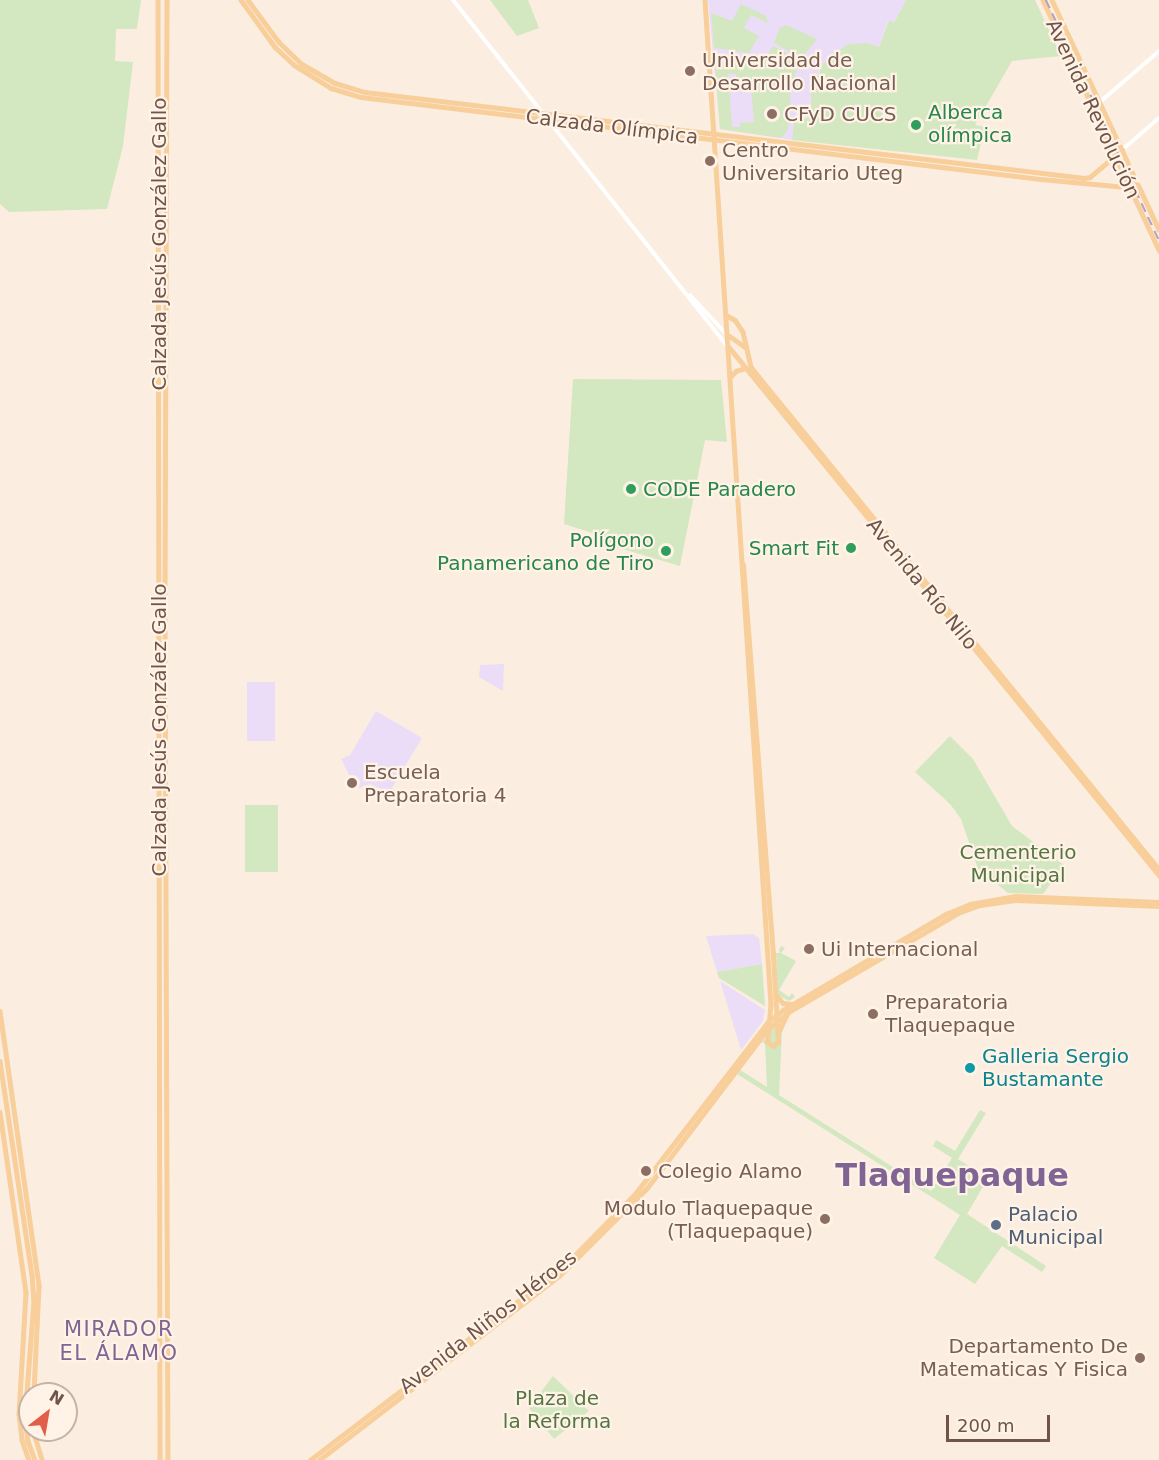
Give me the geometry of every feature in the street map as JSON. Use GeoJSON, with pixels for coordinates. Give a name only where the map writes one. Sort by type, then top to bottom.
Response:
{"type":"FeatureCollection","features":[{"type":"Feature","properties":{"kind":"main road","name":"Calzada Jesús González Gallo"},"geometry":{"type":"LineString","coordinates":[[158,0],[160,1460]]}},
{"type":"Feature","properties":{"kind":"main road","name":"Calzada Jesús González Gallo"},"geometry":{"type":"LineString","coordinates":[[167,0],[168,1460]]}},
{"type":"Feature","properties":{"kind":"main road","name":"Calzada Olímpica"},"geometry":{"type":"LineString","coordinates":[[241,0],[275,47],[289,61],[309,76],[340,91],[369,99],[1084,178],[1090,177],[1122,150]]}},
{"type":"Feature","properties":{"kind":"main road","name":"Calzada Olímpica"},"geometry":{"type":"LineString","coordinates":[[248,0],[296,59],[335,84],[365,92],[1129,187],[1141,192]]}},
{"type":"Feature","properties":{"kind":"main road"},"geometry":{"type":"LineString","coordinates":[[705,0],[771,1004],[767,1030],[768,1042],[771,1046],[778,1043],[776,993],[743,566]]}},
{"type":"Feature","properties":{"kind":"main road","name":"Avenida Revolución"},"geometry":{"type":"LineString","coordinates":[[1043,0],[1159,250]]}},
{"type":"Feature","properties":{"kind":"main road","name":"Avenida Revolución"},"geometry":{"type":"LineString","coordinates":[[1052,0],[1159,229]]}},
{"type":"Feature","properties":{"kind":"main road"},"geometry":{"type":"LineString","coordinates":[[159,238],[167,218]]}},
{"type":"Feature","properties":{"kind":"main road"},"geometry":{"type":"LineString","coordinates":[[726,315],[741,326],[747,349]]}},
{"type":"Feature","properties":{"kind":"main road","name":"Avenida Río Nilo"},"geometry":{"type":"LineString","coordinates":[[728,335],[747,349],[751,367],[818,453],[1159,875]]}},
{"type":"Feature","properties":{"kind":"main road","name":"Avenida Río Nilo"},"geometry":{"type":"LineString","coordinates":[[729,347],[1159,868]]}},
{"type":"Feature","properties":{"kind":"main road"},"geometry":{"type":"LineString","coordinates":[[730,376],[745,368]]}},
{"type":"Feature","properties":{"kind":"main road"},"geometry":{"type":"LineString","coordinates":[[159,681],[166,701]]}},
{"type":"Feature","properties":{"kind":"main road","name":"Avenida Niños Héroes"},"geometry":{"type":"LineString","coordinates":[[310,1460],[571,1258],[635,1194],[768,1022],[777,1014],[948,914],[975,902],[1013,896],[1159,904]]}},
{"type":"Feature","properties":{"kind":"main road","name":"Avenida Niños Héroes"},"geometry":{"type":"LineString","coordinates":[[319,1460],[569,1267],[647,1188],[767,1030],[787,1013],[958,913],[980,905],[1018,900],[1159,904]]}},
{"type":"Feature","properties":{"kind":"main road"},"geometry":{"type":"LineString","coordinates":[[776,993],[783,1003],[794,1004]]}},
{"type":"Feature","properties":{"kind":"main road"},"geometry":{"type":"LineString","coordinates":[[0,1011],[39,1286],[35,1382]]}},
{"type":"Feature","properties":{"kind":"main road"},"geometry":{"type":"LineString","coordinates":[[778,1033],[787,1013]]}},
{"type":"Feature","properties":{"kind":"main road"},"geometry":{"type":"LineString","coordinates":[[0,1061],[34,1301],[25,1417],[28,1441],[35,1460]]}},
{"type":"Feature","properties":{"kind":"main road"},"geometry":{"type":"LineString","coordinates":[[0,1112],[26,1291],[19,1414],[22,1440],[29,1460]]}},
{"type":"Feature","properties":{"kind":"main road"},"geometry":{"type":"LineString","coordinates":[[159,1190],[168,1178]]}},
{"type":"Feature","properties":{"kind":"main road"},"geometry":{"type":"LineString","coordinates":[[37,1442],[42,1460]]}},
{"type":"Feature","properties":{"kind":"street","name":"Avenida Río Nilo"},"geometry":{"type":"LineString","coordinates":[[453,0],[729,347]]}},
{"type":"Feature","properties":{"kind":"street"},"geometry":{"type":"LineString","coordinates":[[1093,108],[1159,51]]}},
{"type":"Feature","properties":{"kind":"street"},"geometry":{"type":"LineString","coordinates":[[1122,150],[1159,118]]}},
{"type":"Feature","properties":{"kind":"street","name":"Avenida Río Nilo"},"geometry":{"type":"LineString","coordinates":[[686,293],[728,335]]}},
{"type":"Feature","properties":{"kind":"shaded area"},"geometry":{"type":"Polygon","coordinates":[[[708,0],[906,0],[894,23],[888,21],[879,47],[868,43],[832,54],[822,65],[815,79],[810,106],[811,116],[799,118],[792,140],[720,129],[708,0]]]}},
{"type":"Feature","properties":{"kind":"shaded area"},"geometry":{"type":"Polygon","coordinates":[[[504,664],[503,691],[479,677],[480,665],[504,664]]]}},
{"type":"Feature","properties":{"kind":"shaded area"},"geometry":{"type":"Polygon","coordinates":[[[247,682],[275,682],[275,741],[247,741],[247,682]]]}},
{"type":"Feature","properties":{"kind":"shaded area"},"geometry":{"type":"Polygon","coordinates":[[[376,711],[422,738],[389,793],[370,784],[356,789],[341,759],[350,755],[376,711]]]}},
{"type":"Feature","properties":{"kind":"shaded area"},"geometry":{"type":"Polygon","coordinates":[[[753,934],[759,938],[762,964],[717,972],[706,936],[753,934]]]}},
{"type":"Feature","properties":{"kind":"shaded area"},"geometry":{"type":"Polygon","coordinates":[[[720,981],[765,1010],[763,1021],[741,1050],[720,981]]]}},
{"type":"Feature","properties":{"kind":"green space"},"geometry":{"type":"Polygon","coordinates":[[[0,0],[141,0],[137,29],[116,29],[115,61],[133,62],[123,146],[107,209],[9,212],[0,204],[0,0]]]}},
{"type":"Feature","properties":{"kind":"green space"},"geometry":{"type":"Polygon","coordinates":[[[490,0],[528,0],[539,28],[517,36],[490,0]]]}},
{"type":"Feature","properties":{"kind":"green space"},"geometry":{"type":"Polygon","coordinates":[[[906,0],[1035,0],[1061,56],[1012,61],[975,125],[985,127],[977,160],[792,140],[794,122],[811,116],[811,91],[822,65],[832,54],[849,44],[868,43],[879,47],[889,20],[894,23],[906,0]]]}},
{"type":"Feature","properties":{"kind":"green space"},"geometry":{"type":"Polygon","coordinates":[[[741,4],[766,16],[768,23],[751,15],[744,28],[759,36],[749,53],[714,48],[711,13],[732,21],[741,4]]]}},
{"type":"Feature","properties":{"kind":"green space"},"geometry":{"type":"Polygon","coordinates":[[[786,25],[817,39],[802,58],[774,43],[778,29],[786,25]]]}},
{"type":"Feature","properties":{"kind":"green space"},"geometry":{"type":"Polygon","coordinates":[[[773,46],[800,60],[791,86],[788,130],[781,138],[720,129],[715,66],[762,63],[773,46]],[[728,74],[732,127],[740,127],[740,123],[754,122],[750,77],[736,78],[736,74],[728,74]]]}},
{"type":"Feature","properties":{"kind":"green space","name":"CODE Paradero"},"geometry":{"type":"Polygon","coordinates":[[[573,379],[721,380],[727,442],[705,440],[680,566],[599,542],[599,535],[564,524],[573,379]]]}},
{"type":"Feature","properties":{"kind":"green space","name":"Cementerio Municipal"},"geometry":{"type":"Polygon","coordinates":[[[950,736],[973,759],[1012,826],[1064,865],[1043,894],[1008,893],[991,879],[992,873],[978,869],[961,819],[950,804],[915,772],[950,736]]]}},
{"type":"Feature","properties":{"kind":"green space"},"geometry":{"type":"Polygon","coordinates":[[[245,805],[278,805],[278,872],[245,872],[245,805]]]}},
{"type":"Feature","properties":{"kind":"green space"},"geometry":{"type":"Polygon","coordinates":[[[781,946],[785,948],[781,953],[796,961],[779,990],[789,997],[792,993],[795,997],[789,1001],[778,995],[776,953],[780,953],[781,946]]]}},
{"type":"Feature","properties":{"kind":"green space"},"geometry":{"type":"Polygon","coordinates":[[[762,964],[765,1006],[719,978],[717,972],[762,964]]]}},
{"type":"Feature","properties":{"kind":"green space"},"geometry":{"type":"Polygon","coordinates":[[[774,1027],[782,1031],[779,1095],[931,1191],[952,1158],[933,1146],[936,1140],[955,1151],[980,1110],[986,1113],[958,1159],[988,1178],[967,1214],[1046,1266],[1042,1272],[1002,1246],[975,1284],[934,1258],[960,1215],[737,1074],[740,1070],[767,1087],[765,1044],[762,1042],[774,1027]]]}},
{"type":"Feature","properties":{"kind":"green space","name":"Plaza de la Reforma"},"geometry":{"type":"Polygon","coordinates":[[[553,1376],[589,1411],[554,1439],[529,1408],[553,1376]]]}},
{"type":"Feature","properties":{"kind":"railway"},"geometry":{"type":"LineString","coordinates":[[1046,0],[1159,240]]}},
{"type":"Feature","properties":{"kind":"place","name":"Universidad de Desarrollo Nacional"},"geometry":{"type":"Point","coordinates":[690,71]}},
{"type":"Feature","properties":{"kind":"place","name":"CFyD CUCS"},"geometry":{"type":"Point","coordinates":[772,114]}},
{"type":"Feature","properties":{"kind":"place","name":"Alberca olímpica"},"geometry":{"type":"Point","coordinates":[916,125]}},
{"type":"Feature","properties":{"kind":"place","name":"Centro Universitario Uteg"},"geometry":{"type":"Point","coordinates":[710,161]}},
{"type":"Feature","properties":{"kind":"place","name":"CODE Paradero"},"geometry":{"type":"Point","coordinates":[631,489]}},
{"type":"Feature","properties":{"kind":"place","name":"Smart Fit"},"geometry":{"type":"Point","coordinates":[851,548]}},
{"type":"Feature","properties":{"kind":"place","name":"Polígono Panamericano de Tiro"},"geometry":{"type":"Point","coordinates":[666,551]}},
{"type":"Feature","properties":{"kind":"place","name":"Escuela Preparatoria 4"},"geometry":{"type":"Point","coordinates":[352,783]}},
{"type":"Feature","properties":{"kind":"place","name":"Ui Internacional"},"geometry":{"type":"Point","coordinates":[809,949]}},
{"type":"Feature","properties":{"kind":"place","name":"Preparatoria Tlaquepaque"},"geometry":{"type":"Point","coordinates":[873,1014]}},
{"type":"Feature","properties":{"kind":"place","name":"Galleria Sergio Bustamante"},"geometry":{"type":"Point","coordinates":[970,1068]}},
{"type":"Feature","properties":{"kind":"place","name":"Colegio Alamo"},"geometry":{"type":"Point","coordinates":[646,1171]}},
{"type":"Feature","properties":{"kind":"place","name":"Modulo Tlaquepaque (Tlaquepaque)"},"geometry":{"type":"Point","coordinates":[825,1219]}},
{"type":"Feature","properties":{"kind":"place","name":"Palacio Municipal"},"geometry":{"type":"Point","coordinates":[996,1225]}},
{"type":"Feature","properties":{"kind":"place","name":"Departamento De Matematicas Y Fisica"},"geometry":{"type":"Point","coordinates":[1140,1358]}},
{"type":"Feature","properties":{"kind":"district","name":"Tlaquepaque"},"geometry":{"type":"Point","coordinates":[952,1175]}},
{"type":"Feature","properties":{"kind":"district","name":"MIRADOR EL ÁLAMO"},"geometry":{"type":"Point","coordinates":[119,1341]}}]}
